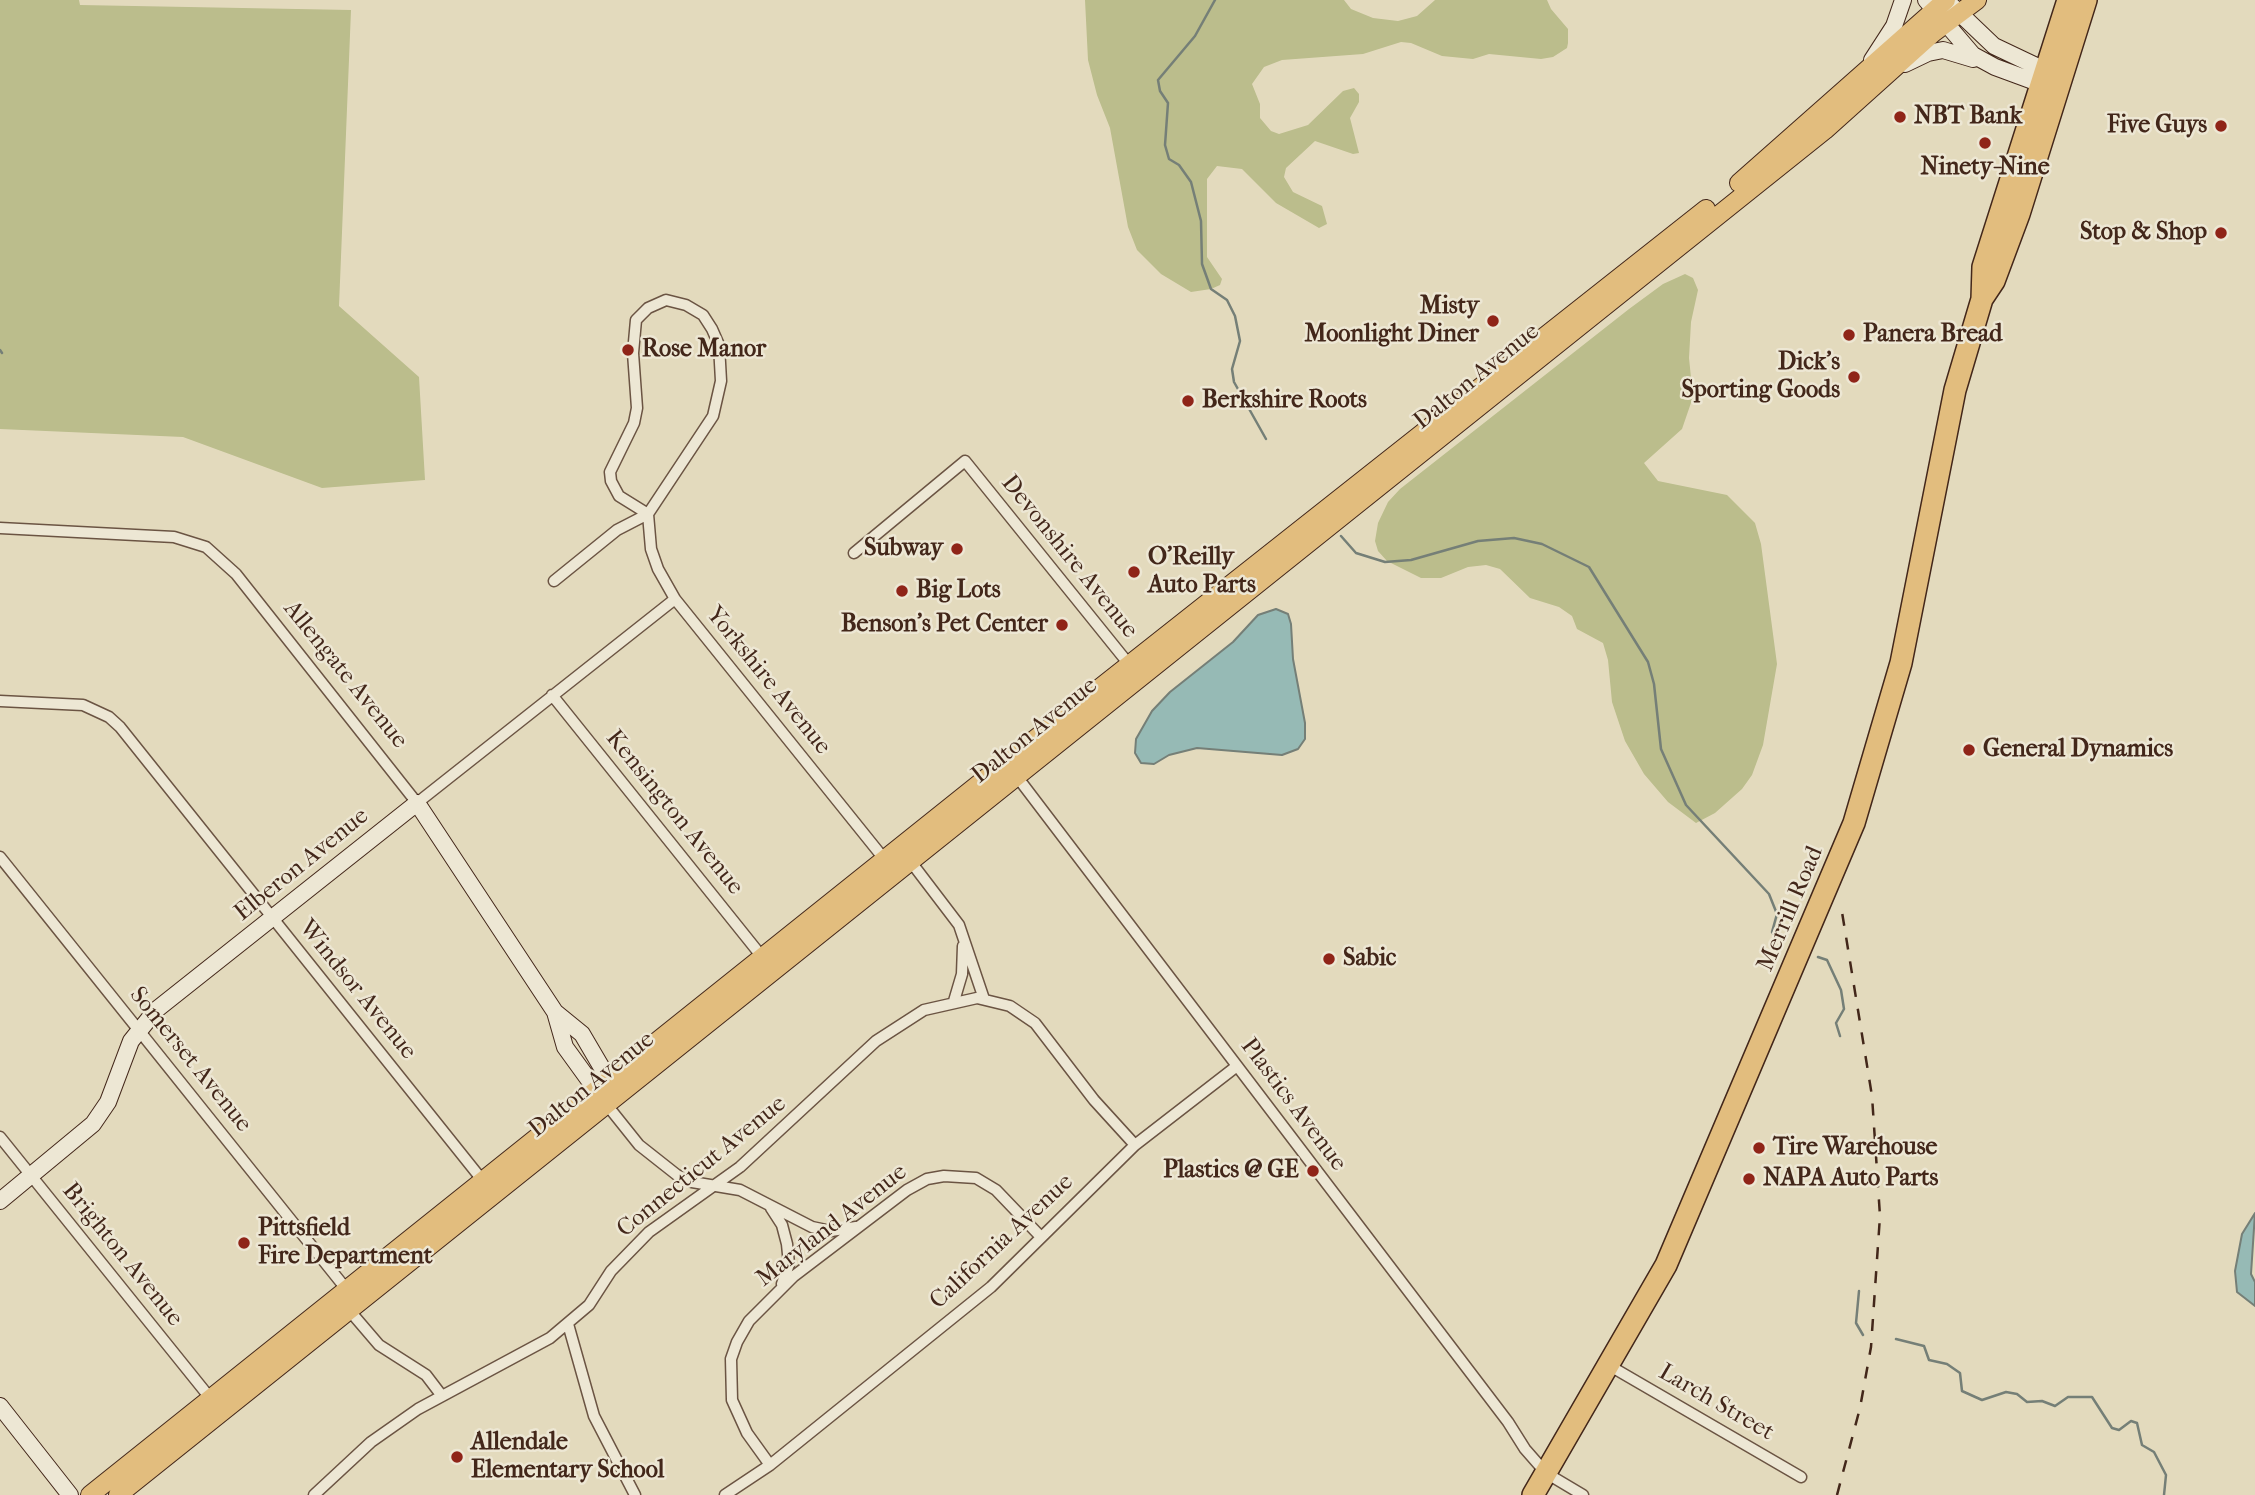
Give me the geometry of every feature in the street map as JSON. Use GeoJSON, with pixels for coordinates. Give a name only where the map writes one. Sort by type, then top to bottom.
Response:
{"type":"FeatureCollection","features":[{"type":"Feature","properties":{"kind":"highway","name":"Merrill Road"},"geometry":{"type":"LineString","coordinates":[[1533,1495],[1660,1277],[1688,1219],[1824,900],[1864,796],[1901,663],[1949,414],[1982,299],[1998,272],[2051,80],[2068,0]]}},
{"type":"Feature","properties":{"kind":"highway","name":"Merrill Road"},"geometry":{"type":"LineString","coordinates":[[2051,80],[2085,0]]}},
{"type":"Feature","properties":{"kind":"main road","name":"Dalton Avenue"},"geometry":{"type":"LineString","coordinates":[[1735,194],[1861,75],[1943,8],[1977,0]]}},
{"type":"Feature","properties":{"kind":"main road","name":"Dalton Avenue"},"geometry":{"type":"LineString","coordinates":[[118,1495],[349,1310],[763,958],[885,860],[1012,769],[1713,211],[1825,130],[1891,72],[1943,8]]}},
{"type":"Feature","properties":{"kind":"main road","name":"Dalton Avenue"},"geometry":{"type":"LineString","coordinates":[[90,1495],[483,1181],[911,862],[1012,769]]}},
{"type":"Feature","properties":{"kind":"street"},"geometry":{"type":"LineString","coordinates":[[1861,75],[1887,38],[1903,0]]}},
{"type":"Feature","properties":{"kind":"street"},"geometry":{"type":"LineString","coordinates":[[1943,8],[1973,55],[1995,67]]}},
{"type":"Feature","properties":{"kind":"street"},"geometry":{"type":"LineString","coordinates":[[1943,8],[1994,46],[2051,80]]}},
{"type":"Feature","properties":{"kind":"street"},"geometry":{"type":"LineString","coordinates":[[1891,72],[1919,56],[1943,50],[1995,67],[2051,80]]}},
{"type":"Feature","properties":{"kind":"street"},"geometry":{"type":"LineString","coordinates":[[554,581],[617,530],[648,514],[713,416],[721,381],[719,345],[703,315],[686,305],[666,300],[648,308],[636,320],[634,353],[637,408],[634,422],[610,472],[611,481],[620,496],[648,514]]}},
{"type":"Feature","properties":{"kind":"street","name":"Devonshire Avenue"},"geometry":{"type":"LineString","coordinates":[[854,553],[965,461],[1135,671]]}},
{"type":"Feature","properties":{"kind":"street","name":"Yorkshire Avenue"},"geometry":{"type":"LineString","coordinates":[[648,514],[651,549],[675,599],[885,860]]}},
{"type":"Feature","properties":{"kind":"street","name":"Allengate Avenue"},"geometry":{"type":"LineString","coordinates":[[0,528],[174,537],[206,547],[236,574],[417,803],[555,1012],[582,1034],[604,1092]]}},
{"type":"Feature","properties":{"kind":"street","name":"Elberon Avenue"},"geometry":{"type":"LineString","coordinates":[[0,1201],[81,1135],[102,1113],[125,1052],[138,1029],[156,1010],[675,599]]}},
{"type":"Feature","properties":{"kind":"street","name":"Kensington Avenue"},"geometry":{"type":"LineString","coordinates":[[552,695],[763,958]]}},
{"type":"Feature","properties":{"kind":"street","name":"Windsor Avenue"},"geometry":{"type":"LineString","coordinates":[[0,701],[69,702],[109,717],[130,739],[483,1181]]}},
{"type":"Feature","properties":{"kind":"street","name":"Plastics Avenue"},"geometry":{"type":"LineString","coordinates":[[1012,769],[1546,1474]]}},
{"type":"Feature","properties":{"kind":"street","name":"Somerset Avenue"},"geometry":{"type":"LineString","coordinates":[[0,857],[347,1290]]}},
{"type":"Feature","properties":{"kind":"street"},"geometry":{"type":"LineString","coordinates":[[911,862],[933,886],[962,932],[984,999],[1010,1006],[1035,1023],[1094,1100],[1135,1145]]}},
{"type":"Feature","properties":{"kind":"street"},"geometry":{"type":"LineString","coordinates":[[954,1001],[964,966],[962,932]]}},
{"type":"Feature","properties":{"kind":"street","name":"Connecticut Avenue"},"geometry":{"type":"LineString","coordinates":[[314,1495],[371,1442],[442,1396],[550,1338],[568,1324],[589,1305],[611,1271],[649,1232],[713,1186],[785,1128],[876,1041],[924,1010],[954,1001],[984,999]]}},
{"type":"Feature","properties":{"kind":"street","name":"California Avenue"},"geometry":{"type":"LineString","coordinates":[[725,1495],[770,1465],[991,1287],[1135,1145],[1237,1066]]}},
{"type":"Feature","properties":{"kind":"street"},"geometry":{"type":"LineString","coordinates":[[604,1092],[639,1145],[662,1166],[692,1182],[740,1190],[812,1227],[831,1231],[858,1227]]}},
{"type":"Feature","properties":{"kind":"street","name":"Brighton Avenue"},"geometry":{"type":"LineString","coordinates":[[0,1137],[211,1399]]}},
{"type":"Feature","properties":{"kind":"street","name":"Maryland Avenue"},"geometry":{"type":"LineString","coordinates":[[770,1465],[737,1414],[730,1379],[737,1342],[749,1321],[779,1290],[858,1227],[927,1179],[960,1175],[976,1178],[996,1190],[1041,1237]]}},
{"type":"Feature","properties":{"kind":"street"},"geometry":{"type":"LineString","coordinates":[[766,1203],[778,1217],[787,1244],[787,1274],[779,1290]]}},
{"type":"Feature","properties":{"kind":"street"},"geometry":{"type":"LineString","coordinates":[[349,1310],[379,1345],[426,1375],[442,1396]]}},
{"type":"Feature","properties":{"kind":"street"},"geometry":{"type":"LineString","coordinates":[[568,1324],[594,1416],[635,1495]]}},
{"type":"Feature","properties":{"kind":"street","name":"Larch Street"},"geometry":{"type":"LineString","coordinates":[[1610,1366],[1801,1477]]}},
{"type":"Feature","properties":{"kind":"street"},"geometry":{"type":"LineString","coordinates":[[0,1406],[70,1495]]}},
{"type":"Feature","properties":{"kind":"street"},"geometry":{"type":"LineString","coordinates":[[1546,1474],[1583,1495]]}},
{"type":"Feature","properties":{"kind":"green space"},"geometry":{"type":"Polygon","coordinates":[[[0,0],[79,0],[80,5],[351,10],[339,306],[419,377],[425,480],[322,488],[183,437],[0,429],[0,0]]]}},
{"type":"Feature","properties":{"kind":"green space"},"geometry":{"type":"Polygon","coordinates":[[[1085,0],[1344,0],[1351,9],[1373,18],[1398,21],[1417,16],[1435,0],[1547,0],[1568,29],[1568,43],[1567,48],[1553,57],[1541,59],[1489,54],[1473,59],[1442,56],[1411,43],[1401,42],[1363,54],[1282,60],[1264,67],[1252,84],[1260,104],[1260,118],[1271,131],[1279,134],[1308,125],[1343,91],[1354,88],[1359,94],[1359,102],[1350,118],[1359,153],[1353,154],[1315,141],[1286,168],[1284,177],[1293,192],[1322,206],[1327,224],[1319,228],[1276,203],[1242,169],[1217,166],[1207,179],[1207,257],[1222,279],[1220,285],[1211,289],[1191,292],[1161,274],[1137,250],[1128,227],[1110,128],[1097,95],[1088,60],[1085,0]]]}},
{"type":"Feature","properties":{"kind":"green space"},"geometry":{"type":"Polygon","coordinates":[[[1685,274],[1693,278],[1698,290],[1691,322],[1689,358],[1693,397],[1682,429],[1644,463],[1658,481],[1727,495],[1755,523],[1761,544],[1777,664],[1763,745],[1752,775],[1742,789],[1715,813],[1696,823],[1668,802],[1644,774],[1625,741],[1612,702],[1608,660],[1603,643],[1577,629],[1572,616],[1559,607],[1530,598],[1500,569],[1486,565],[1468,567],[1441,578],[1421,578],[1387,561],[1378,551],[1375,541],[1378,523],[1388,502],[1400,489],[1629,309],[1663,284],[1685,274]]]}},
{"type":"Feature","properties":{"kind":"water"},"geometry":{"type":"Polygon","coordinates":[[[1276,609],[1288,614],[1291,624],[1293,659],[1305,723],[1305,739],[1298,749],[1282,755],[1197,748],[1169,755],[1154,764],[1141,763],[1135,753],[1136,739],[1152,711],[1170,692],[1233,642],[1258,615],[1276,609]]]}},
{"type":"Feature","properties":{"kind":"water"},"geometry":{"type":"Polygon","coordinates":[[[2255,1213],[2251,1274],[2255,1282],[2255,1306],[2237,1292],[2235,1271],[2242,1234],[2255,1213]]]}},
{"type":"Feature","properties":{"kind":"waterway"},"geometry":{"type":"LineString","coordinates":[[1215,0],[1195,36],[1158,80],[1160,91],[1168,103],[1165,145],[1169,159],[1179,165],[1191,182],[1201,221],[1202,264],[1211,289],[1227,300],[1235,316],[1240,341],[1232,369],[1234,382],[1266,439]]}},
{"type":"Feature","properties":{"kind":"waterway"},"geometry":{"type":"LineString","coordinates":[[1341,536],[1356,553],[1385,562],[1411,560],[1478,541],[1514,538],[1542,544],[1589,567],[1648,662],[1654,684],[1661,749],[1686,805],[1769,894],[1777,914],[1772,932],[1775,936]]}},
{"type":"Feature","properties":{"kind":"waterway"},"geometry":{"type":"LineString","coordinates":[[1818,957],[1827,960],[1841,990],[1844,1009],[1836,1023],[1840,1036]]}},
{"type":"Feature","properties":{"kind":"waterway"},"geometry":{"type":"LineString","coordinates":[[1859,1291],[1856,1323],[1863,1335]]}},
{"type":"Feature","properties":{"kind":"waterway"},"geometry":{"type":"LineString","coordinates":[[1896,1339],[1924,1346],[1929,1360],[1947,1364],[1960,1373],[1962,1391],[1982,1400],[2006,1392],[2017,1394],[2027,1402],[2042,1401],[2055,1406],[2068,1397],[2092,1397],[2112,1428],[2119,1430],[2131,1421],[2137,1423],[2142,1445],[2154,1452],[2166,1475],[2164,1495]]}},
{"type":"Feature","properties":{"kind":"railway"},"geometry":{"type":"LineString","coordinates":[[1837,1495],[1860,1408],[1871,1347],[1880,1216],[1872,1096],[1841,906]]}},
{"type":"Feature","properties":{"kind":"place","name":"NBT Bank"},"geometry":{"type":"Point","coordinates":[1900,117]}},
{"type":"Feature","properties":{"kind":"place","name":"Five Guys"},"geometry":{"type":"Point","coordinates":[2221,126]}},
{"type":"Feature","properties":{"kind":"place","name":"Ninety-Nine"},"geometry":{"type":"Point","coordinates":[1985,143]}},
{"type":"Feature","properties":{"kind":"place","name":"Stop & Shop"},"geometry":{"type":"Point","coordinates":[2221,233]}},
{"type":"Feature","properties":{"kind":"place","name":"Misty Moonlight Diner"},"geometry":{"type":"Point","coordinates":[1493,321]}},
{"type":"Feature","properties":{"kind":"place","name":"Panera Bread"},"geometry":{"type":"Point","coordinates":[1849,335]}},
{"type":"Feature","properties":{"kind":"place","name":"Rose Manor"},"geometry":{"type":"Point","coordinates":[628,350]}},
{"type":"Feature","properties":{"kind":"place","name":"Dick's Sporting Goods"},"geometry":{"type":"Point","coordinates":[1854,377]}},
{"type":"Feature","properties":{"kind":"place","name":"Berkshire Roots"},"geometry":{"type":"Point","coordinates":[1188,401]}},
{"type":"Feature","properties":{"kind":"place","name":"Subway"},"geometry":{"type":"Point","coordinates":[957,549]}},
{"type":"Feature","properties":{"kind":"place","name":"O'Reilly Auto Parts"},"geometry":{"type":"Point","coordinates":[1134,572]}},
{"type":"Feature","properties":{"kind":"place","name":"Big Lots"},"geometry":{"type":"Point","coordinates":[902,591]}},
{"type":"Feature","properties":{"kind":"place","name":"Benson's Pet Center"},"geometry":{"type":"Point","coordinates":[1062,625]}},
{"type":"Feature","properties":{"kind":"place","name":"General Dynamics"},"geometry":{"type":"Point","coordinates":[1969,750]}},
{"type":"Feature","properties":{"kind":"place","name":"Sabic"},"geometry":{"type":"Point","coordinates":[1329,959]}},
{"type":"Feature","properties":{"kind":"place","name":"Tire Warehouse"},"geometry":{"type":"Point","coordinates":[1759,1148]}},
{"type":"Feature","properties":{"kind":"place","name":"Plastics @ GE"},"geometry":{"type":"Point","coordinates":[1313,1171]}},
{"type":"Feature","properties":{"kind":"place","name":"NAPA Auto Parts"},"geometry":{"type":"Point","coordinates":[1749,1179]}},
{"type":"Feature","properties":{"kind":"place","name":"Pittsfield Fire Department"},"geometry":{"type":"Point","coordinates":[244,1243]}},
{"type":"Feature","properties":{"kind":"place","name":"Allendale Elementary School"},"geometry":{"type":"Point","coordinates":[457,1457]}}]}
